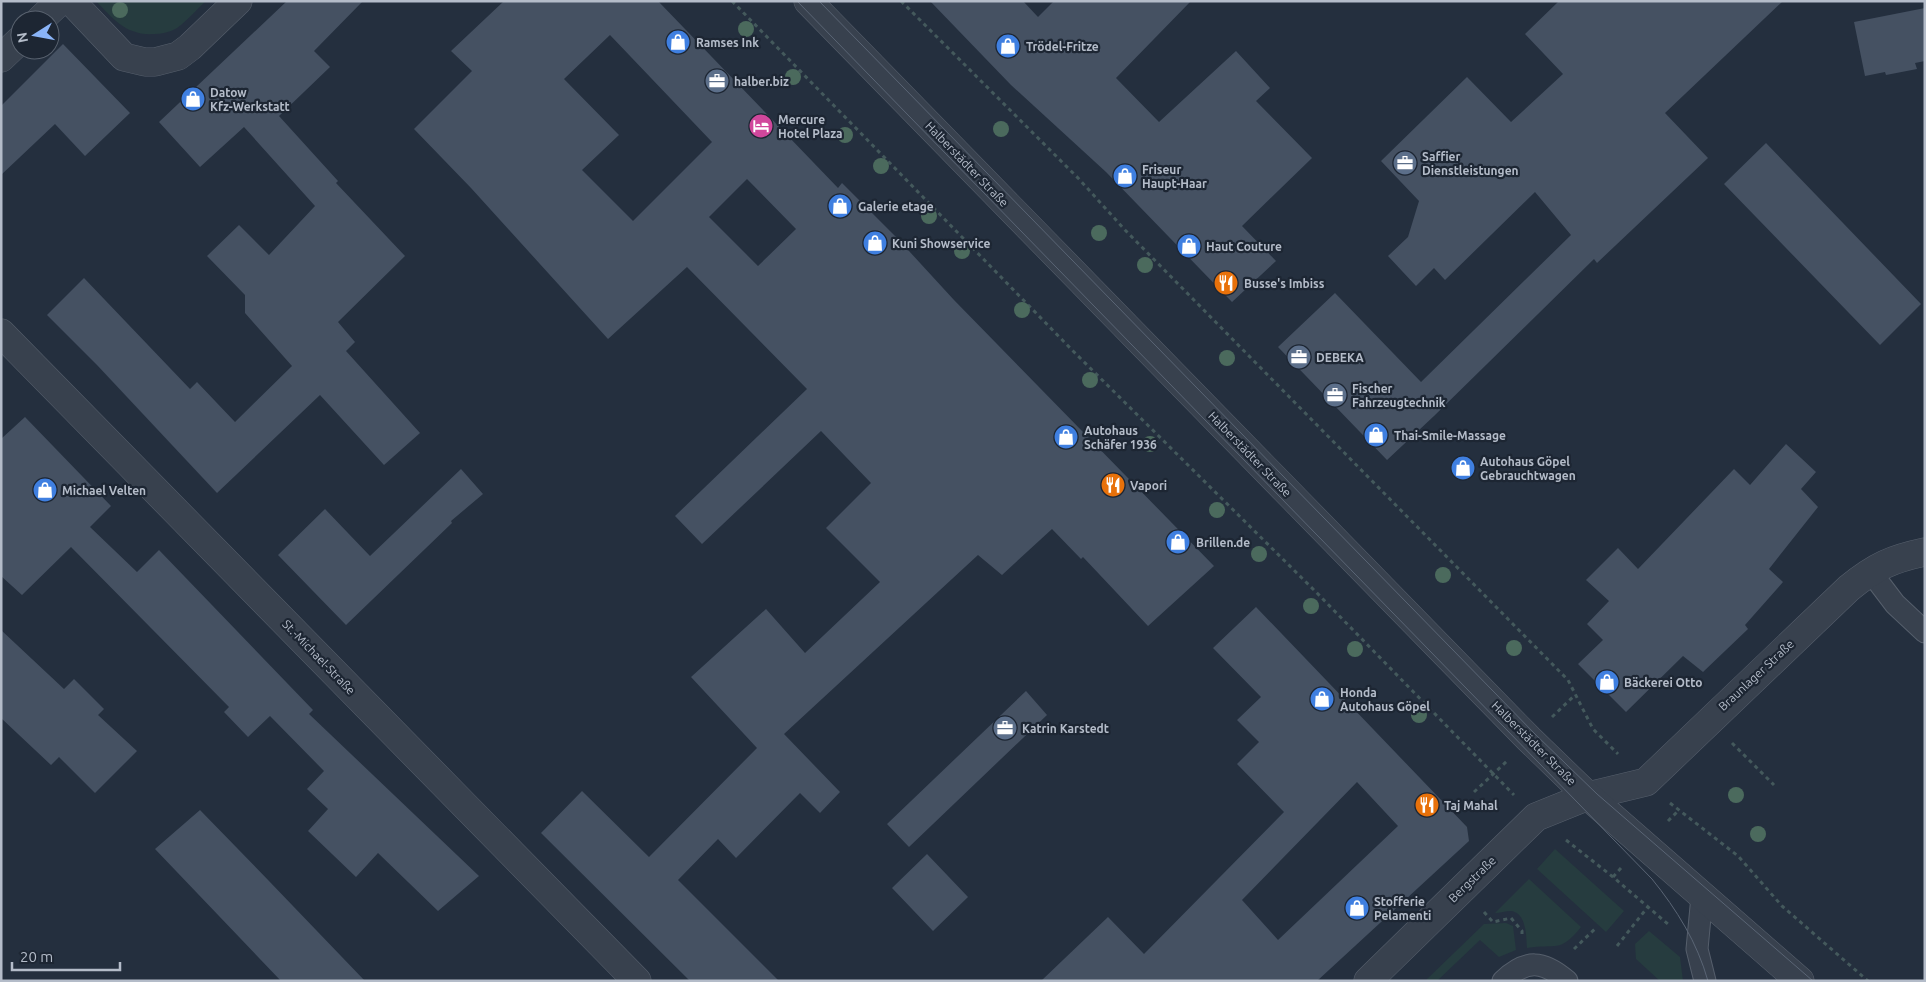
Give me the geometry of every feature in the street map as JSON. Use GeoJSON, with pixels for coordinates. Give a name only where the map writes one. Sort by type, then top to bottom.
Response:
{"type":"FeatureCollection","features":[{"type":"Feature","properties":{"kind":"street"},"geometry":{"type":"LineString","coordinates":[[51,10],[60,1]]}},
{"type":"Feature","properties":{"kind":"street"},"geometry":{"type":"LineString","coordinates":[[71,1],[124,57],[145,62],[156,62],[178,56],[238,1]]}},
{"type":"Feature","properties":{"kind":"street","name":"Halberstädter Straße"},"geometry":{"type":"LineString","coordinates":[[808,1],[1448,658],[1588,796],[1800,981]]}},
{"type":"Feature","properties":{"kind":"street","name":"St.-Michael-Straße"},"geometry":{"type":"LineString","coordinates":[[1,333],[637,981]]}},
{"type":"Feature","properties":{"kind":"street","name":"Braunlager Straße"},"geometry":{"type":"LineString","coordinates":[[1588,796],[1646,782],[1849,588],[1870,571],[1900,557],[1925,552]]}},
{"type":"Feature","properties":{"kind":"street","name":"Bergstraße"},"geometry":{"type":"LineString","coordinates":[[1368,981],[1511,844],[1536,817],[1588,796]]}},
{"type":"Feature","properties":{"kind":"lane"},"geometry":{"type":"LineString","coordinates":[[1870,571],[1895,604],[1925,632]]}},
{"type":"Feature","properties":{"kind":"lane"},"geometry":{"type":"LineString","coordinates":[[1702,896],[1697,949],[1705,981]]}},
{"type":"Feature","properties":{"kind":"lane"},"geometry":{"type":"LineString","coordinates":[[1503,981],[1525,965],[1534,964],[1554,970],[1567,981]]}},
{"type":"Feature","properties":{"kind":"path"},"geometry":{"type":"LineString","coordinates":[[732,1],[1074,352],[1316,592],[1509,791]]}},
{"type":"Feature","properties":{"kind":"path"},"geometry":{"type":"LineString","coordinates":[[901,1],[1079,179],[1125,230],[1568,680],[1593,729],[1623,759]]}},
{"type":"Feature","properties":{"kind":"path"},"geometry":{"type":"LineString","coordinates":[[1738,749],[1774,785]]}},
{"type":"Feature","properties":{"kind":"path"},"geometry":{"type":"LineString","coordinates":[[1671,804],[1738,856],[1782,906],[1868,981]]}},
{"type":"Feature","properties":{"kind":"path"},"geometry":{"type":"LineString","coordinates":[[1569,843],[1613,877],[1697,949]]}},
{"type":"Feature","properties":{"kind":"path"},"geometry":{"type":"LineString","coordinates":[[1461,890],[1493,922],[1511,918],[1522,931],[1525,965]]}},
{"type":"Feature","properties":{"kind":"path"},"geometry":{"type":"LineString","coordinates":[[1618,946],[1647,908]]}},
{"type":"Feature","properties":{"kind":"green space"},"geometry":{"type":"Polygon","coordinates":[[[96,1],[206,1],[188,19],[172,31],[160,34],[144,34],[121,25],[96,1]]]}},
{"type":"Feature","properties":{"kind":"green space"},"geometry":{"type":"Polygon","coordinates":[[[1555,849],[1624,911],[1606,932],[1537,869],[1555,849]]]}},
{"type":"Feature","properties":{"kind":"green space"},"geometry":{"type":"Polygon","coordinates":[[[1529,879],[1581,927],[1568,941],[1557,946],[1527,948],[1525,926],[1520,916],[1511,911],[1495,913],[1529,879]]]}},
{"type":"Feature","properties":{"kind":"green space"},"geometry":{"type":"Polygon","coordinates":[[[1506,923],[1513,926],[1516,950],[1499,957],[1480,940],[1437,981],[1425,981],[1484,924],[1506,923]]]}},
{"type":"Feature","properties":{"kind":"green space"},"geometry":{"type":"Polygon","coordinates":[[[1649,931],[1680,957],[1683,981],[1660,981],[1636,959],[1635,944],[1649,931]]]}},
{"type":"Feature","properties":{"kind":"building"},"geometry":{"type":"Polygon","coordinates":[[[287,1],[363,1],[314,51],[330,67],[279,116],[338,181],[336,183],[405,256],[338,322],[355,342],[346,351],[420,433],[384,465],[320,395],[217,493],[97,365],[47,315],[84,278],[190,389],[197,382],[235,422],[292,366],[245,313],[245,295],[207,256],[239,225],[269,255],[315,206],[244,127],[200,167],[159,122],[287,1]]]}},
{"type":"Feature","properties":{"kind":"building"},"geometry":{"type":"Polygon","coordinates":[[[504,1],[658,1],[838,188],[842,183],[898,239],[954,300],[1214,566],[1148,626],[1083,557],[1081,559],[1052,529],[1002,575],[978,555],[784,734],[840,792],[820,813],[800,793],[736,858],[718,839],[678,880],[779,981],[690,981],[541,833],[582,791],[649,857],[757,748],[691,677],[766,609],[805,653],[880,582],[826,528],[871,483],[821,431],[702,544],[675,516],[807,389],[687,267],[608,339],[471,188],[414,129],[472,71],[451,51],[504,1]],[[610,35],[564,79],[619,135],[582,170],[633,221],[712,142],[610,35]],[[747,179],[709,217],[758,266],[796,229],[747,179]]]}},
{"type":"Feature","properties":{"kind":"building"},"geometry":{"type":"Polygon","coordinates":[[[930,1],[1023,1],[1038,17],[1054,1],[1191,1],[1116,78],[1159,122],[1236,51],[1270,88],[1256,101],[1312,158],[1242,226],[1276,261],[1232,302],[1106,172],[1011,85],[930,1]]]}},
{"type":"Feature","properties":{"kind":"building"},"geometry":{"type":"Polygon","coordinates":[[[1559,1],[1783,1],[1665,113],[1708,158],[1597,263],[1594,259],[1387,460],[1278,347],[1335,293],[1421,382],[1571,235],[1535,192],[1445,280],[1434,268],[1416,286],[1388,256],[1408,237],[1419,201],[1381,161],[1467,77],[1511,122],[1563,74],[1525,34],[1559,1]]]}},
{"type":"Feature","properties":{"kind":"building"},"geometry":{"type":"Polygon","coordinates":[[[1925,8],[1925,61],[1915,63],[1917,69],[1886,75],[1885,72],[1865,76],[1854,22],[1925,8]]]}},
{"type":"Feature","properties":{"kind":"building"},"geometry":{"type":"Polygon","coordinates":[[[63,44],[130,113],[85,156],[55,124],[1,175],[1,106],[47,60],[60,60],[60,47],[63,44]]]}},
{"type":"Feature","properties":{"kind":"building"},"geometry":{"type":"Polygon","coordinates":[[[1766,143],[1921,304],[1880,345],[1724,184],[1766,143]]]}},
{"type":"Feature","properties":{"kind":"building"},"geometry":{"type":"Polygon","coordinates":[[[25,417],[111,506],[90,527],[137,572],[159,550],[313,710],[309,714],[479,876],[438,911],[378,853],[356,877],[308,831],[328,809],[307,789],[324,771],[270,716],[248,737],[224,712],[229,707],[71,547],[22,595],[1,576],[1,439],[25,417]]]}},
{"type":"Feature","properties":{"kind":"building"},"geometry":{"type":"Polygon","coordinates":[[[1786,444],[1816,472],[1801,489],[1818,507],[1769,569],[1783,582],[1745,625],[1748,629],[1703,672],[1683,656],[1626,712],[1578,664],[1603,640],[1587,624],[1609,601],[1586,580],[1618,548],[1638,569],[1734,469],[1750,485],[1786,444]]]}},
{"type":"Feature","properties":{"kind":"building"},"geometry":{"type":"Polygon","coordinates":[[[461,469],[483,494],[451,521],[452,523],[346,625],[278,555],[325,509],[370,556],[461,469]]]}},
{"type":"Feature","properties":{"kind":"building"},"geometry":{"type":"Polygon","coordinates":[[[1256,607],[1467,827],[1469,841],[1317,981],[1041,981],[1108,917],[1144,954],[1284,812],[1237,764],[1259,742],[1237,720],[1261,697],[1213,648],[1256,607]],[[1357,782],[1242,900],[1278,940],[1398,826],[1357,782]]]}},
{"type":"Feature","properties":{"kind":"building"},"geometry":{"type":"Polygon","coordinates":[[[1,630],[64,689],[74,679],[104,709],[98,715],[137,751],[95,793],[59,757],[51,765],[1,718],[1,630]]]}},
{"type":"Feature","properties":{"kind":"building"},"geometry":{"type":"Polygon","coordinates":[[[1026,691],[1047,715],[909,847],[887,824],[1026,691]]]}},
{"type":"Feature","properties":{"kind":"building"},"geometry":{"type":"Polygon","coordinates":[[[200,810],[365,981],[281,981],[155,849],[200,810]]]}},
{"type":"Feature","properties":{"kind":"building"},"geometry":{"type":"Polygon","coordinates":[[[927,854],[968,897],[933,931],[892,888],[927,854]]]}},
{"type":"Feature","properties":{"kind":"tram line"},"geometry":{"type":"LineString","coordinates":[[797,1],[1652,879],[1685,927],[1698,953],[1708,981]]}},
{"type":"Feature","properties":{"kind":"tram line"},"geometry":{"type":"LineString","coordinates":[[819,1],[1535,734],[1597,794],[1813,981]]}},
{"type":"Feature","properties":{"kind":"place","name":"Ramses Ink"},"geometry":{"type":"Point","coordinates":[678,42]}},
{"type":"Feature","properties":{"kind":"place","name":"Trödel-Fritze"},"geometry":{"type":"Point","coordinates":[1008,46]}},
{"type":"Feature","properties":{"kind":"place","name":"halber.biz"},"geometry":{"type":"Point","coordinates":[717,81]}},
{"type":"Feature","properties":{"kind":"place","name":"Datow Kfz-Werkstatt"},"geometry":{"type":"Point","coordinates":[193,99]}},
{"type":"Feature","properties":{"kind":"place","name":"Mercure Hotel Plaza"},"geometry":{"type":"Point","coordinates":[761,126]}},
{"type":"Feature","properties":{"kind":"place","name":"Saffier Dienstleistungen"},"geometry":{"type":"Point","coordinates":[1405,163]}},
{"type":"Feature","properties":{"kind":"place","name":"Friseur Haupt-Haar"},"geometry":{"type":"Point","coordinates":[1125,176]}},
{"type":"Feature","properties":{"kind":"place","name":"Galerie etage"},"geometry":{"type":"Point","coordinates":[840,206]}},
{"type":"Feature","properties":{"kind":"place","name":"Kuni Showservice"},"geometry":{"type":"Point","coordinates":[875,243]}},
{"type":"Feature","properties":{"kind":"place","name":"Haut Couture"},"geometry":{"type":"Point","coordinates":[1189,246]}},
{"type":"Feature","properties":{"kind":"place","name":"Busse's Imbiss"},"geometry":{"type":"Point","coordinates":[1226,283]}},
{"type":"Feature","properties":{"kind":"place","name":"DEBEKA"},"geometry":{"type":"Point","coordinates":[1299,357]}},
{"type":"Feature","properties":{"kind":"place","name":"Fischer Fahrzeugtechnik"},"geometry":{"type":"Point","coordinates":[1335,395]}},
{"type":"Feature","properties":{"kind":"place","name":"Thai-Smile-Massage"},"geometry":{"type":"Point","coordinates":[1376,435]}},
{"type":"Feature","properties":{"kind":"place","name":"Autohaus Schäfer 1936"},"geometry":{"type":"Point","coordinates":[1066,437]}},
{"type":"Feature","properties":{"kind":"place","name":"Autohaus Göpel Gebrauchtwagen"},"geometry":{"type":"Point","coordinates":[1463,468]}},
{"type":"Feature","properties":{"kind":"place","name":"Vapori"},"geometry":{"type":"Point","coordinates":[1113,485]}},
{"type":"Feature","properties":{"kind":"place","name":"Michael Velten"},"geometry":{"type":"Point","coordinates":[45,490]}},
{"type":"Feature","properties":{"kind":"place","name":"Brillen.de"},"geometry":{"type":"Point","coordinates":[1178,542]}},
{"type":"Feature","properties":{"kind":"place","name":"Bäckerei Otto"},"geometry":{"type":"Point","coordinates":[1607,682]}},
{"type":"Feature","properties":{"kind":"place","name":"Honda Autohaus Göpel"},"geometry":{"type":"Point","coordinates":[1322,699]}},
{"type":"Feature","properties":{"kind":"place","name":"Katrin Karstedt"},"geometry":{"type":"Point","coordinates":[1005,728]}},
{"type":"Feature","properties":{"kind":"place","name":"Taj Mahal"},"geometry":{"type":"Point","coordinates":[1427,805]}},
{"type":"Feature","properties":{"kind":"place","name":"Stofferie Pelamenti"},"geometry":{"type":"Point","coordinates":[1357,908]}}]}
